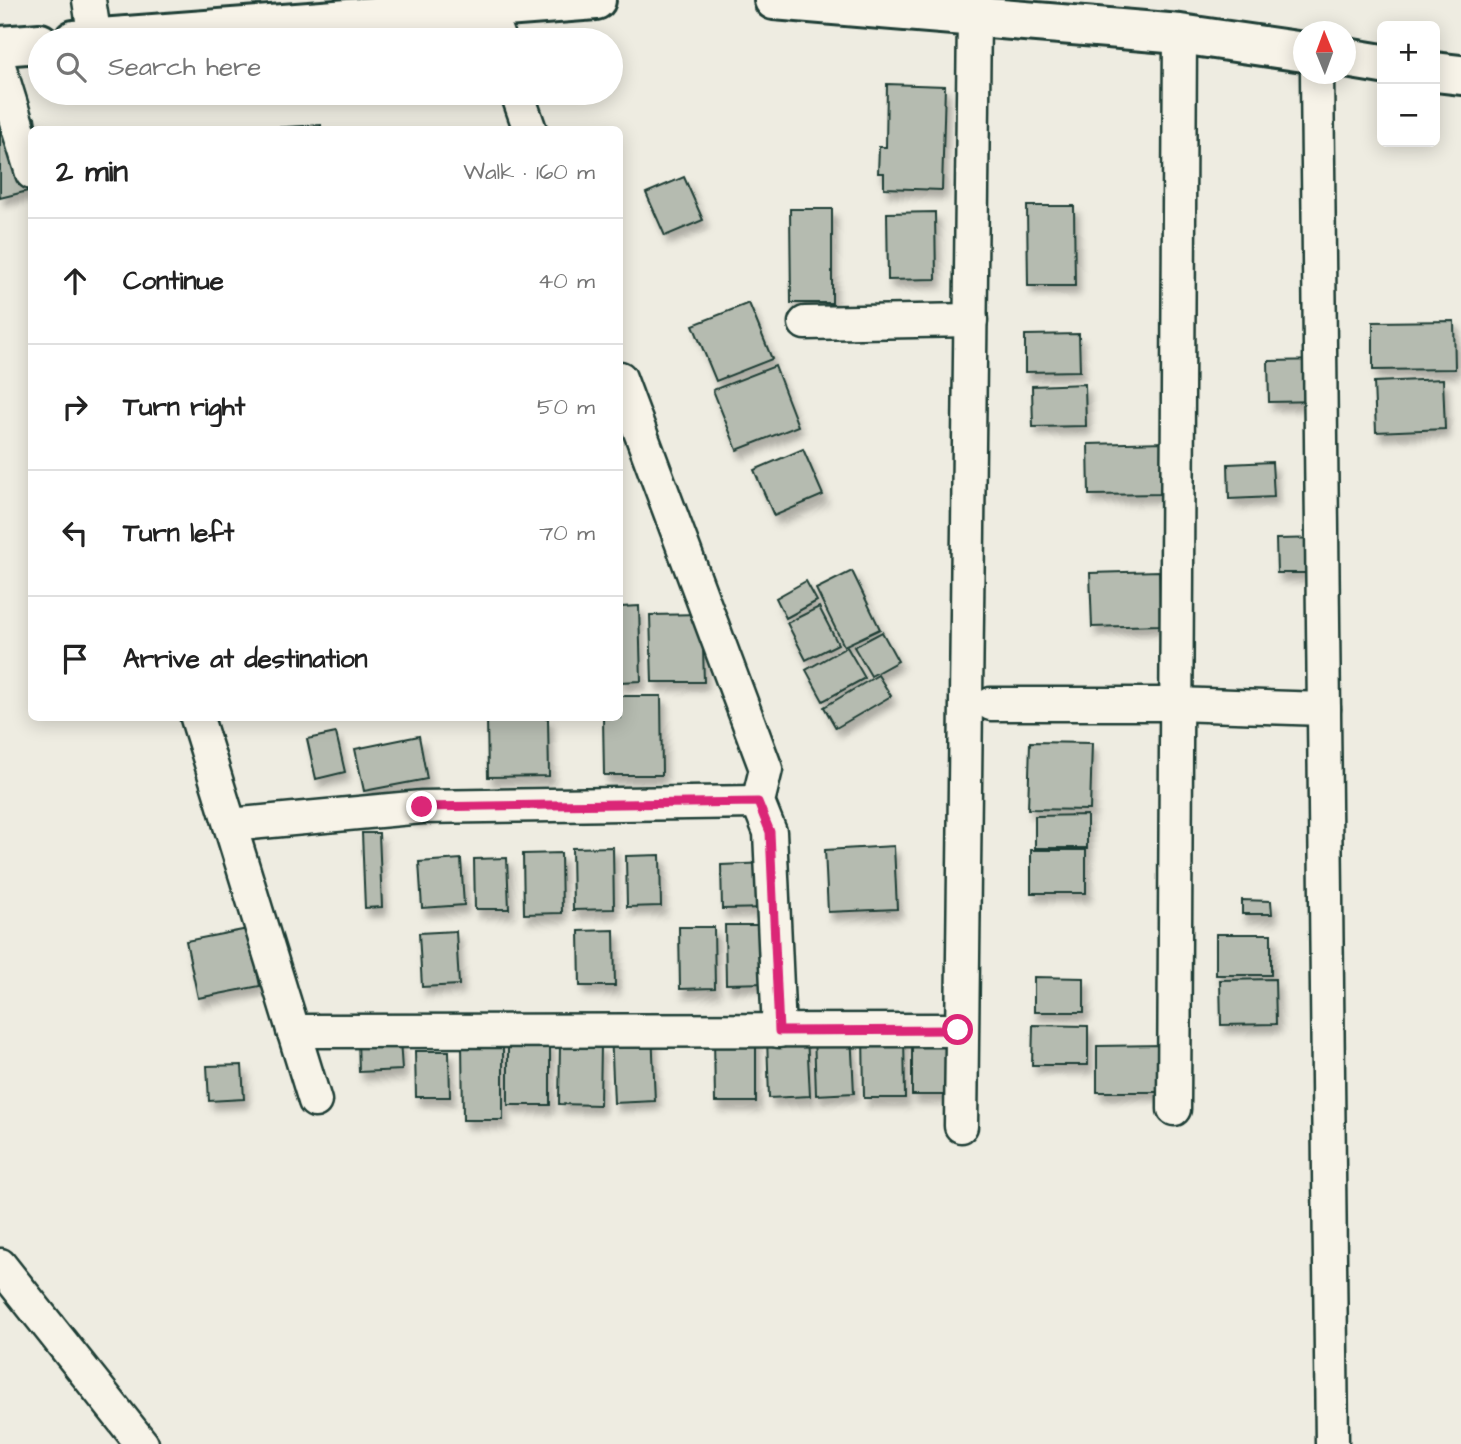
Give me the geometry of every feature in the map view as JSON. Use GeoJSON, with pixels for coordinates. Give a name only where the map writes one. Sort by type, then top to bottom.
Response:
{"type":"FeatureCollection","features":[{"type":"Feature","properties":{"kind":"main road"},"geometry":{"type":"LineString","coordinates":[[160,28],[263,13],[425,7],[493,24],[596,0]]}},
{"type":"Feature","properties":{"kind":"main road"},"geometry":{"type":"LineString","coordinates":[[774,0],[924,6],[974,17],[1180,34],[1293,50]]}},
{"type":"Feature","properties":{"kind":"main road"},"geometry":{"type":"LineString","coordinates":[[0,46],[28,44]]}},
{"type":"Feature","properties":{"kind":"main road"},"geometry":{"type":"LineString","coordinates":[[1356,60],[1377,63]]}},
{"type":"Feature","properties":{"kind":"main road"},"geometry":{"type":"LineString","coordinates":[[1440,73],[1461,75]]}},
{"type":"Feature","properties":{"kind":"street"},"geometry":{"type":"LineString","coordinates":[[85,28],[89,0]]}},
{"type":"Feature","properties":{"kind":"street"},"geometry":{"type":"LineString","coordinates":[[961,1126],[974,17]]}},
{"type":"Feature","properties":{"kind":"street"},"geometry":{"type":"LineString","coordinates":[[1174,1109],[1180,34]]}},
{"type":"Feature","properties":{"kind":"street"},"geometry":{"type":"LineString","coordinates":[[0,69],[28,160]]}},
{"type":"Feature","properties":{"kind":"street"},"geometry":{"type":"LineString","coordinates":[[1317,84],[1332,1444]]}},
{"type":"Feature","properties":{"kind":"street"},"geometry":{"type":"LineString","coordinates":[[521,105],[529,126]]}},
{"type":"Feature","properties":{"kind":"street"},"geometry":{"type":"LineString","coordinates":[[805,323],[971,320]]}},
{"type":"Feature","properties":{"kind":"street"},"geometry":{"type":"LineString","coordinates":[[623,386],[766,769],[758,802],[770,832],[779,1031]]}},
{"type":"Feature","properties":{"kind":"street"},"geometry":{"type":"LineString","coordinates":[[991,704],[1175,704],[1324,709]]}},
{"type":"Feature","properties":{"kind":"street"},"geometry":{"type":"LineString","coordinates":[[198,721],[315,1101]]}},
{"type":"Feature","properties":{"kind":"street"},"geometry":{"type":"LineString","coordinates":[[230,825],[422,807],[758,802]]}},
{"type":"Feature","properties":{"kind":"street"},"geometry":{"type":"LineString","coordinates":[[293,1031],[958,1030]]}},
{"type":"Feature","properties":{"kind":"street"},"geometry":{"type":"LineString","coordinates":[[0,1265],[142,1444]]}},
{"type":"Feature","properties":{"kind":"building"},"geometry":{"type":"Polygon","coordinates":[[[887,84],[945,86],[942,190],[884,188],[884,173],[878,173],[879,147],[886,147],[887,84]]]}},
{"type":"Feature","properties":{"kind":"building"},"geometry":{"type":"Polygon","coordinates":[[[35,117],[36,126],[28,126],[28,135],[17,148],[28,191],[0,198],[0,125],[35,117]]]}},
{"type":"Feature","properties":{"kind":"building"},"geometry":{"type":"Polygon","coordinates":[[[684,177],[703,220],[665,236],[646,193],[684,177]]]}},
{"type":"Feature","properties":{"kind":"building"},"geometry":{"type":"Polygon","coordinates":[[[1027,206],[1074,206],[1075,286],[1028,286],[1027,206]]]}},
{"type":"Feature","properties":{"kind":"building"},"geometry":{"type":"Polygon","coordinates":[[[790,209],[832,209],[832,303],[791,303],[790,209]]]}},
{"type":"Feature","properties":{"kind":"building"},"geometry":{"type":"Polygon","coordinates":[[[935,212],[936,279],[888,280],[887,213],[935,212]]]}},
{"type":"Feature","properties":{"kind":"building"},"geometry":{"type":"Polygon","coordinates":[[[749,303],[772,359],[716,381],[693,325],[749,303]]]}},
{"type":"Feature","properties":{"kind":"building"},"geometry":{"type":"Polygon","coordinates":[[[1454,321],[1455,369],[1373,370],[1373,322],[1454,321]]]}},
{"type":"Feature","properties":{"kind":"building"},"geometry":{"type":"Polygon","coordinates":[[[1079,334],[1080,371],[1025,372],[1025,335],[1079,334]]]}},
{"type":"Feature","properties":{"kind":"building"},"geometry":{"type":"Polygon","coordinates":[[[1323,360],[1323,401],[1269,402],[1268,361],[1323,360]]]}},
{"type":"Feature","properties":{"kind":"building"},"geometry":{"type":"Polygon","coordinates":[[[775,366],[798,426],[737,450],[713,390],[775,366]]]}},
{"type":"Feature","properties":{"kind":"building"},"geometry":{"type":"Polygon","coordinates":[[[1443,379],[1445,429],[1376,432],[1374,382],[1443,379]]]}},
{"type":"Feature","properties":{"kind":"building"},"geometry":{"type":"Polygon","coordinates":[[[1085,384],[1086,426],[1033,427],[1032,386],[1085,384]]]}},
{"type":"Feature","properties":{"kind":"building"},"geometry":{"type":"Polygon","coordinates":[[[1164,442],[1165,494],[1089,495],[1088,444],[1164,442]]]}},
{"type":"Feature","properties":{"kind":"building"},"geometry":{"type":"Polygon","coordinates":[[[803,449],[823,495],[774,516],[754,470],[803,449]]]}},
{"type":"Feature","properties":{"kind":"building"},"geometry":{"type":"Polygon","coordinates":[[[1272,462],[1274,497],[1229,499],[1228,464],[1272,462]]]}},
{"type":"Feature","properties":{"kind":"building"},"geometry":{"type":"Polygon","coordinates":[[[1325,538],[1326,573],[1277,573],[1276,539],[1325,538]]]}},
{"type":"Feature","properties":{"kind":"building"},"geometry":{"type":"Polygon","coordinates":[[[852,571],[880,629],[844,646],[816,589],[852,571]]]}},
{"type":"Feature","properties":{"kind":"building"},"geometry":{"type":"Polygon","coordinates":[[[1159,571],[1160,625],[1092,627],[1090,573],[1159,571]]]}},
{"type":"Feature","properties":{"kind":"building"},"geometry":{"type":"Polygon","coordinates":[[[806,581],[817,601],[786,618],[776,598],[806,581]]]}},
{"type":"Feature","properties":{"kind":"building"},"geometry":{"type":"Polygon","coordinates":[[[639,606],[641,681],[623,682],[623,607],[639,606]]]}},
{"type":"Feature","properties":{"kind":"building"},"geometry":{"type":"Polygon","coordinates":[[[819,607],[838,644],[806,660],[787,623],[819,607]]]}},
{"type":"Feature","properties":{"kind":"building"},"geometry":{"type":"Polygon","coordinates":[[[702,614],[704,682],[652,682],[650,615],[702,614]]]}},
{"type":"Feature","properties":{"kind":"building"},"geometry":{"type":"Polygon","coordinates":[[[882,632],[898,661],[871,676],[854,647],[882,632]]]}},
{"type":"Feature","properties":{"kind":"building"},"geometry":{"type":"Polygon","coordinates":[[[847,647],[865,678],[823,701],[806,670],[847,647]]]}},
{"type":"Feature","properties":{"kind":"building"},"geometry":{"type":"Polygon","coordinates":[[[878,675],[891,696],[836,728],[824,707],[878,675]]]}},
{"type":"Feature","properties":{"kind":"building"},"geometry":{"type":"Polygon","coordinates":[[[623,696],[661,696],[662,775],[604,775],[603,721],[623,721],[623,696]]]}},
{"type":"Feature","properties":{"kind":"building"},"geometry":{"type":"Polygon","coordinates":[[[487,721],[548,721],[549,776],[488,777],[487,721]]]}},
{"type":"Feature","properties":{"kind":"building"},"geometry":{"type":"Polygon","coordinates":[[[336,733],[345,772],[316,779],[307,739],[336,733]]]}},
{"type":"Feature","properties":{"kind":"building"},"geometry":{"type":"Polygon","coordinates":[[[419,736],[427,779],[364,791],[355,749],[419,736]]]}},
{"type":"Feature","properties":{"kind":"building"},"geometry":{"type":"Polygon","coordinates":[[[1030,742],[1092,743],[1090,810],[1028,809],[1030,742]]]}},
{"type":"Feature","properties":{"kind":"building"},"geometry":{"type":"Polygon","coordinates":[[[1087,815],[1087,848],[1035,848],[1035,816],[1087,815]]]}},
{"type":"Feature","properties":{"kind":"building"},"geometry":{"type":"Polygon","coordinates":[[[362,833],[379,833],[382,907],[365,908],[362,833]]]}},
{"type":"Feature","properties":{"kind":"building"},"geometry":{"type":"Polygon","coordinates":[[[894,846],[897,909],[828,912],[825,850],[894,846]]]}},
{"type":"Feature","properties":{"kind":"building"},"geometry":{"type":"Polygon","coordinates":[[[613,847],[614,909],[573,910],[572,848],[613,847]]]}},
{"type":"Feature","properties":{"kind":"building"},"geometry":{"type":"Polygon","coordinates":[[[1031,850],[1086,850],[1086,893],[1031,893],[1031,850]]]}},
{"type":"Feature","properties":{"kind":"building"},"geometry":{"type":"Polygon","coordinates":[[[561,853],[562,913],[524,914],[523,854],[561,853]]]}},
{"type":"Feature","properties":{"kind":"building"},"geometry":{"type":"Polygon","coordinates":[[[660,855],[661,906],[627,907],[626,856],[660,855]]]}},
{"type":"Feature","properties":{"kind":"building"},"geometry":{"type":"Polygon","coordinates":[[[507,858],[509,909],[475,909],[474,859],[507,858]]]}},
{"type":"Feature","properties":{"kind":"building"},"geometry":{"type":"Polygon","coordinates":[[[461,859],[464,905],[422,908],[419,862],[461,859]]]}},
{"type":"Feature","properties":{"kind":"building"},"geometry":{"type":"Polygon","coordinates":[[[768,863],[770,908],[722,909],[721,865],[768,863]]]}},
{"type":"Feature","properties":{"kind":"building"},"geometry":{"type":"Polygon","coordinates":[[[1242,900],[1271,901],[1272,914],[1242,914],[1242,900]]]}},
{"type":"Feature","properties":{"kind":"building"},"geometry":{"type":"Polygon","coordinates":[[[725,925],[766,925],[767,983],[726,984],[725,925]]]}},
{"type":"Feature","properties":{"kind":"building"},"geometry":{"type":"Polygon","coordinates":[[[679,927],[714,927],[715,988],[680,989],[679,927]]]}},
{"type":"Feature","properties":{"kind":"building"},"geometry":{"type":"Polygon","coordinates":[[[248,929],[260,986],[198,998],[186,941],[248,929]]]}},
{"type":"Feature","properties":{"kind":"building"},"geometry":{"type":"Polygon","coordinates":[[[614,930],[615,986],[580,986],[579,931],[614,930]]]}},
{"type":"Feature","properties":{"kind":"building"},"geometry":{"type":"Polygon","coordinates":[[[456,931],[459,985],[422,987],[419,933],[456,931]]]}},
{"type":"Feature","properties":{"kind":"building"},"geometry":{"type":"Polygon","coordinates":[[[1216,934],[1271,934],[1271,975],[1216,975],[1216,934]]]}},
{"type":"Feature","properties":{"kind":"building"},"geometry":{"type":"Polygon","coordinates":[[[1034,977],[1084,978],[1084,1012],[1034,1012],[1034,977]]]}},
{"type":"Feature","properties":{"kind":"building"},"geometry":{"type":"Polygon","coordinates":[[[1275,979],[1276,1024],[1221,1025],[1220,980],[1275,979]]]}},
{"type":"Feature","properties":{"kind":"building"},"geometry":{"type":"Polygon","coordinates":[[[1033,1025],[1088,1026],[1088,1065],[1032,1065],[1033,1025]]]}},
{"type":"Feature","properties":{"kind":"building"},"geometry":{"type":"Polygon","coordinates":[[[652,1030],[655,1101],[614,1103],[611,1031],[652,1030]]]}},
{"type":"Feature","properties":{"kind":"building"},"geometry":{"type":"Polygon","coordinates":[[[958,1030],[958,1095],[912,1095],[912,1031],[958,1030]]]}},
{"type":"Feature","properties":{"kind":"building"},"geometry":{"type":"Polygon","coordinates":[[[851,1032],[854,1093],[816,1095],[814,1034],[851,1032]]]}},
{"type":"Feature","properties":{"kind":"building"},"geometry":{"type":"Polygon","coordinates":[[[904,1032],[905,1098],[864,1098],[863,1033],[904,1032]]]}},
{"type":"Feature","properties":{"kind":"building"},"geometry":{"type":"Polygon","coordinates":[[[714,1036],[756,1036],[756,1102],[715,1102],[714,1036]]]}},
{"type":"Feature","properties":{"kind":"building"},"geometry":{"type":"Polygon","coordinates":[[[807,1036],[810,1096],[769,1098],[767,1038],[807,1036]]]}},
{"type":"Feature","properties":{"kind":"building"},"geometry":{"type":"Polygon","coordinates":[[[400,1039],[402,1070],[359,1072],[358,1040],[400,1039]]]}},
{"type":"Feature","properties":{"kind":"building"},"geometry":{"type":"Polygon","coordinates":[[[550,1041],[550,1105],[508,1105],[508,1042],[550,1041]]]}},
{"type":"Feature","properties":{"kind":"building"},"geometry":{"type":"Polygon","coordinates":[[[462,1043],[503,1043],[503,1120],[463,1120],[462,1043]]]}},
{"type":"Feature","properties":{"kind":"building"},"geometry":{"type":"Polygon","coordinates":[[[560,1045],[601,1045],[600,1105],[559,1104],[560,1045]]]}},
{"type":"Feature","properties":{"kind":"building"},"geometry":{"type":"Polygon","coordinates":[[[1161,1045],[1161,1092],[1097,1092],[1097,1046],[1161,1045]]]}},
{"type":"Feature","properties":{"kind":"building"},"geometry":{"type":"Polygon","coordinates":[[[415,1051],[449,1051],[450,1097],[416,1097],[415,1051]]]}},
{"type":"Feature","properties":{"kind":"building"},"geometry":{"type":"Polygon","coordinates":[[[242,1065],[244,1099],[209,1101],[207,1066],[242,1065]]]}},
{"type":"Feature","properties":{"kind":"route"},"geometry":{"type":"LineString","coordinates":[[422,807],[758,802],[770,832],[779,1031],[958,1030]]}}]}
